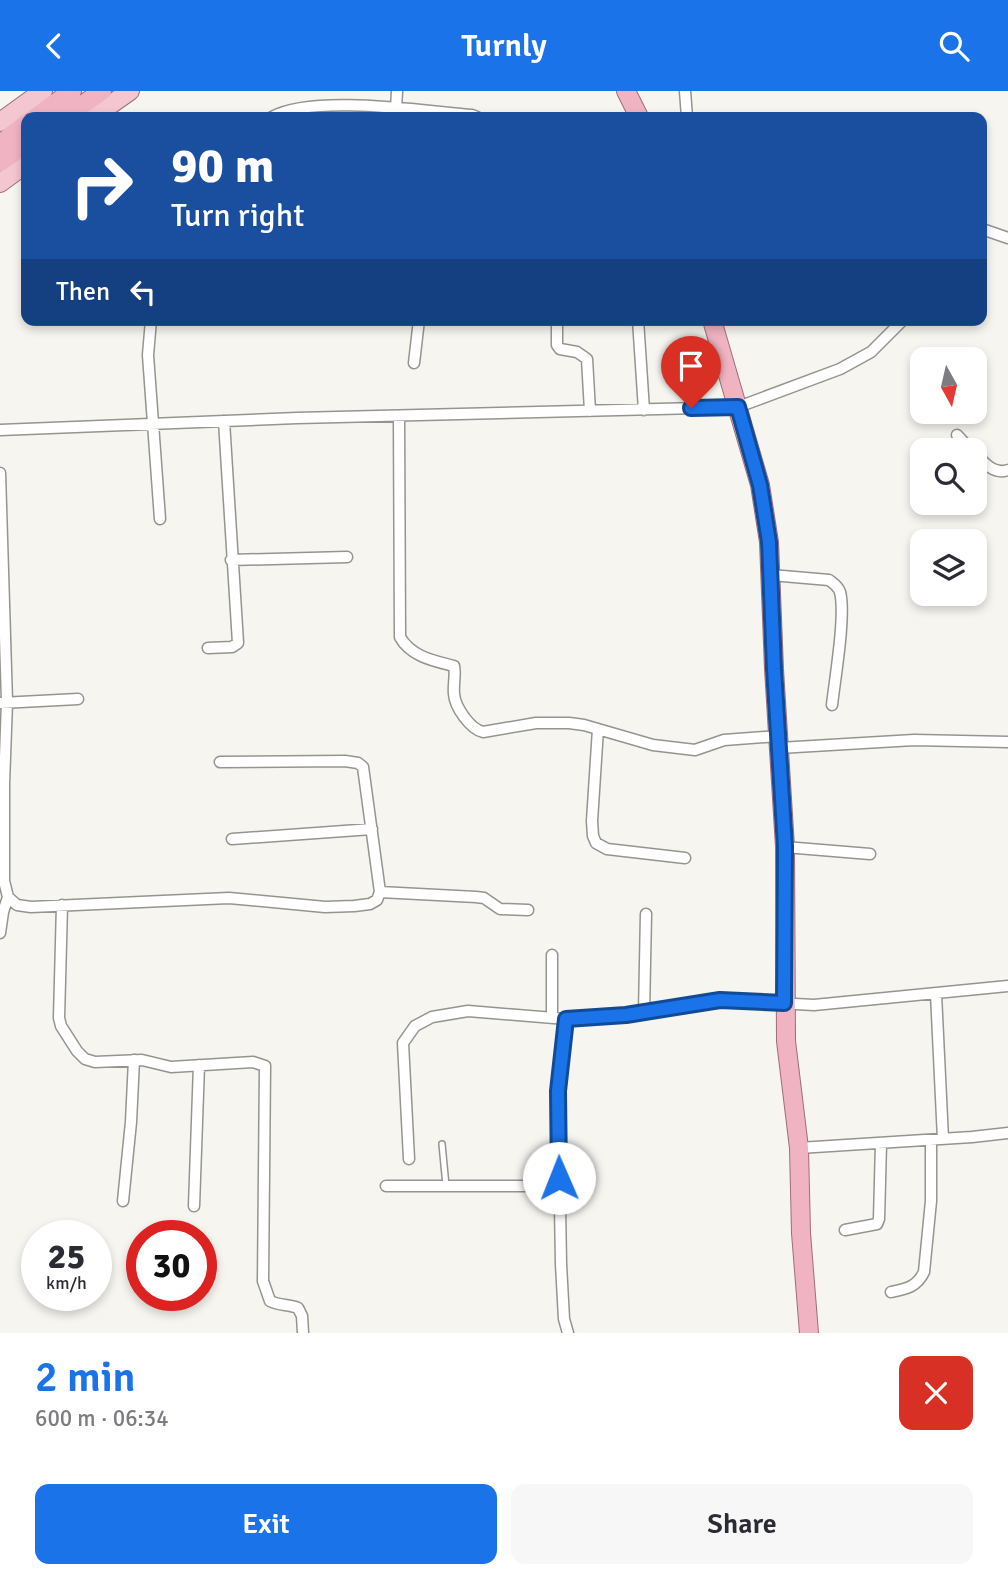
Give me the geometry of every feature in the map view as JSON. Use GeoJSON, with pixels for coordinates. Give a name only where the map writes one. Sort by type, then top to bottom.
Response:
{"type":"FeatureCollection","features":[{"type":"Feature","properties":{"kind":"highway"},"geometry":{"type":"LineString","coordinates":[[43,112],[72,91]]}},
{"type":"Feature","properties":{"kind":"highway"},"geometry":{"type":"LineString","coordinates":[[72,112],[102,91]]}},
{"type":"Feature","properties":{"kind":"highway"},"geometry":{"type":"LineString","coordinates":[[626,91],[636,112]]}},
{"type":"Feature","properties":{"kind":"highway"},"geometry":{"type":"LineString","coordinates":[[0,144],[21,128]]}},
{"type":"Feature","properties":{"kind":"highway"},"geometry":{"type":"LineString","coordinates":[[0,162],[21,147]]}},
{"type":"Feature","properties":{"kind":"highway"},"geometry":{"type":"LineString","coordinates":[[714,326],[760,485],[769,542],[785,847],[784,1003],[789,1079],[799,1148],[801,1233],[809,1333]]}},
{"type":"Feature","properties":{"kind":"main road"},"geometry":{"type":"LineString","coordinates":[[0,122],[43,91]]}},
{"type":"Feature","properties":{"kind":"main road"},"geometry":{"type":"LineString","coordinates":[[100,112],[130,91]]}},
{"type":"Feature","properties":{"kind":"main road"},"geometry":{"type":"LineString","coordinates":[[0,183],[21,168]]}},
{"type":"Feature","properties":{"kind":"street"},"geometry":{"type":"LineString","coordinates":[[396,109],[397,91]]}},
{"type":"Feature","properties":{"kind":"street"},"geometry":{"type":"LineString","coordinates":[[685,91],[687,112]]}},
{"type":"Feature","properties":{"kind":"street"},"geometry":{"type":"LineString","coordinates":[[285,112],[308,107],[362,106],[434,112]]}},
{"type":"Feature","properties":{"kind":"street"},"geometry":{"type":"LineString","coordinates":[[987,232],[1008,239]]}},
{"type":"Feature","properties":{"kind":"street"},"geometry":{"type":"LineString","coordinates":[[150,326],[148,355],[160,519]]}},
{"type":"Feature","properties":{"kind":"street"},"geometry":{"type":"LineString","coordinates":[[414,363],[418,326]]}},
{"type":"Feature","properties":{"kind":"street"},"geometry":{"type":"LineString","coordinates":[[557,326],[557,345],[560,349],[577,352],[587,359],[590,411]]}},
{"type":"Feature","properties":{"kind":"street"},"geometry":{"type":"LineString","coordinates":[[638,326],[645,409]]}},
{"type":"Feature","properties":{"kind":"street"},"geometry":{"type":"LineString","coordinates":[[0,430],[154,423],[738,407],[840,369],[871,352],[897,326]]}},
{"type":"Feature","properties":{"kind":"street"},"geometry":{"type":"LineString","coordinates":[[399,416],[400,637],[428,660],[454,666],[454,695],[468,724],[475,730],[536,723],[584,725],[653,744],[695,750],[724,740],[1008,742]]}},
{"type":"Feature","properties":{"kind":"street"},"geometry":{"type":"LineString","coordinates":[[208,648],[232,647],[238,643],[224,421]]}},
{"type":"Feature","properties":{"kind":"street"},"geometry":{"type":"LineString","coordinates":[[957,435],[960,438]]}},
{"type":"Feature","properties":{"kind":"street"},"geometry":{"type":"LineString","coordinates":[[987,464],[1000,473],[1008,470]]}},
{"type":"Feature","properties":{"kind":"street"},"geometry":{"type":"LineString","coordinates":[[0,473],[4,703],[2,820],[4,881],[9,897],[18,905],[229,898],[325,907],[370,904],[377,900],[380,893],[363,767],[358,763],[345,761],[220,762]]}},
{"type":"Feature","properties":{"kind":"street"},"geometry":{"type":"LineString","coordinates":[[232,560],[347,557]]}},
{"type":"Feature","properties":{"kind":"street"},"geometry":{"type":"LineString","coordinates":[[771,575],[829,580],[837,585],[841,594],[841,620],[832,705]]}},
{"type":"Feature","properties":{"kind":"street"},"geometry":{"type":"LineString","coordinates":[[4,703],[78,699]]}},
{"type":"Feature","properties":{"kind":"street"},"geometry":{"type":"LineString","coordinates":[[598,729],[592,821],[596,843],[607,849],[685,858]]}},
{"type":"Feature","properties":{"kind":"street"},"geometry":{"type":"LineString","coordinates":[[232,839],[372,828]]}},
{"type":"Feature","properties":{"kind":"street"},"geometry":{"type":"LineString","coordinates":[[785,847],[870,854]]}},
{"type":"Feature","properties":{"kind":"street"},"geometry":{"type":"LineString","coordinates":[[380,893],[476,897],[484,898],[500,909],[528,910]]}},
{"type":"Feature","properties":{"kind":"street"},"geometry":{"type":"LineString","coordinates":[[0,933],[3,912],[9,897]]}},
{"type":"Feature","properties":{"kind":"street"},"geometry":{"type":"LineString","coordinates":[[62,905],[59,1018],[61,1026],[85,1059],[95,1062],[134,1060],[172,1067],[253,1062],[264,1066],[263,1281],[270,1301],[298,1308],[302,1317],[303,1333]]}},
{"type":"Feature","properties":{"kind":"street"},"geometry":{"type":"LineString","coordinates":[[644,1012],[646,914]]}},
{"type":"Feature","properties":{"kind":"street"},"geometry":{"type":"LineString","coordinates":[[552,955],[552,1018]]}},
{"type":"Feature","properties":{"kind":"street"},"geometry":{"type":"LineString","coordinates":[[409,1159],[403,1043],[415,1026],[432,1017],[468,1011],[594,1019],[720,1000],[825,1004],[1008,986]]}},
{"type":"Feature","properties":{"kind":"street"},"geometry":{"type":"LineString","coordinates":[[936,994],[943,1139]]}},
{"type":"Feature","properties":{"kind":"street"},"geometry":{"type":"LineString","coordinates":[[566,1019],[558,1091],[563,1305],[568,1333]]}},
{"type":"Feature","properties":{"kind":"street"},"geometry":{"type":"LineString","coordinates":[[123,1201],[134,1060]]}},
{"type":"Feature","properties":{"kind":"street"},"geometry":{"type":"LineString","coordinates":[[194,1206],[199,1065]]}},
{"type":"Feature","properties":{"kind":"street"},"geometry":{"type":"LineString","coordinates":[[799,1148],[1008,1133]]}},
{"type":"Feature","properties":{"kind":"street"},"geometry":{"type":"LineString","coordinates":[[891,1292],[909,1288],[919,1282],[924,1272],[930,1215],[931,1140]]}},
{"type":"Feature","properties":{"kind":"street"},"geometry":{"type":"LineString","coordinates":[[845,1230],[877,1224],[881,1143]]}},
{"type":"Feature","properties":{"kind":"street"},"geometry":{"type":"LineString","coordinates":[[386,1185],[559,1186]]}},
{"type":"Feature","properties":{"kind":"lane"},"geometry":{"type":"LineString","coordinates":[[442,1144],[446,1186]]}},
{"type":"Feature","properties":{"kind":"route"},"geometry":{"type":"LineString","coordinates":[[559,1178],[558,1091],[566,1019],[594,1019],[720,1000],[784,1003],[785,847],[766,516],[738,407],[691,408]]}}]}
